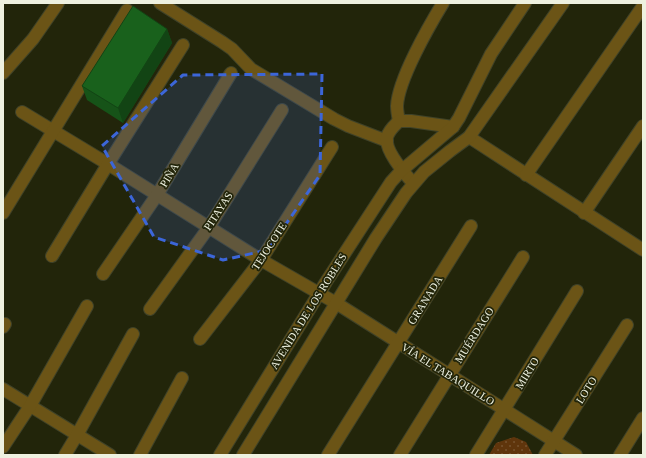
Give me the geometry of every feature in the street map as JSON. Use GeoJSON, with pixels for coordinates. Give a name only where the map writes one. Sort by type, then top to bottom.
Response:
{"type":"FeatureCollection","features":[{"type":"Feature","properties":{"kind":"street"},"geometry":{"type":"LineString","coordinates":[[3,73],[33,39],[58,3]]}},
{"type":"Feature","properties":{"kind":"street"},"geometry":{"type":"LineString","coordinates":[[160,3],[232,49],[251,69],[348,126],[387,141]]}},
{"type":"Feature","properties":{"kind":"street"},"geometry":{"type":"LineString","coordinates":[[399,121],[397,105],[404,80],[416,53],[443,3]]}},
{"type":"Feature","properties":{"kind":"street","name":"AVENIDA DE LOS ROBLES"},"geometry":{"type":"LineString","coordinates":[[220,455],[359,229],[401,170],[453,127],[491,54],[525,3]]}},
{"type":"Feature","properties":{"kind":"street","name":"AVENIDA DE LOS ROBLES"},"geometry":{"type":"LineString","coordinates":[[243,455],[376,238],[413,183],[437,161],[469,137],[563,3]]}},
{"type":"Feature","properties":{"kind":"street"},"geometry":{"type":"LineString","coordinates":[[526,175],[643,6]]}},
{"type":"Feature","properties":{"kind":"street"},"geometry":{"type":"LineString","coordinates":[[3,213],[127,10]]}},
{"type":"Feature","properties":{"kind":"street"},"geometry":{"type":"LineString","coordinates":[[52,256],[183,44]]}},
{"type":"Feature","properties":{"kind":"street","name":"PIÑA"},"geometry":{"type":"LineString","coordinates":[[103,274],[157,195],[231,73]]}},
{"type":"Feature","properties":{"kind":"street","name":"PITAYAS"},"geometry":{"type":"LineString","coordinates":[[150,309],[209,227],[282,110]]}},
{"type":"Feature","properties":{"kind":"street","name":"VÍA EL TABAQUILLO"},"geometry":{"type":"LineString","coordinates":[[22,112],[261,260],[336,303],[576,455]]}},
{"type":"Feature","properties":{"kind":"street"},"geometry":{"type":"LineString","coordinates":[[413,183],[401,170],[390,150],[387,141],[390,130],[399,121],[410,121],[453,127]]}},
{"type":"Feature","properties":{"kind":"street"},"geometry":{"type":"LineString","coordinates":[[584,213],[643,126]]}},
{"type":"Feature","properties":{"kind":"street"},"geometry":{"type":"LineString","coordinates":[[469,137],[584,213],[642,248]]}},
{"type":"Feature","properties":{"kind":"street","name":"TEJOCOTE"},"geometry":{"type":"LineString","coordinates":[[200,340],[261,260],[332,147]]}},
{"type":"Feature","properties":{"kind":"street","name":"GRANADA"},"geometry":{"type":"LineString","coordinates":[[328,455],[471,226]]}},
{"type":"Feature","properties":{"kind":"street","name":"MUÉRDAGO"},"geometry":{"type":"LineString","coordinates":[[400,455],[523,256]]}},
{"type":"Feature","properties":{"kind":"street","name":"MIRTO"},"geometry":{"type":"LineString","coordinates":[[476,455],[577,291]]}},
{"type":"Feature","properties":{"kind":"street"},"geometry":{"type":"LineString","coordinates":[[3,447],[30,406],[87,306]]}},
{"type":"Feature","properties":{"kind":"street","name":"LOTO"},"geometry":{"type":"LineString","coordinates":[[545,455],[627,324]]}},
{"type":"Feature","properties":{"kind":"street"},"geometry":{"type":"LineString","coordinates":[[65,455],[133,334]]}},
{"type":"Feature","properties":{"kind":"street"},"geometry":{"type":"LineString","coordinates":[[140,455],[182,378]]}},
{"type":"Feature","properties":{"kind":"street"},"geometry":{"type":"LineString","coordinates":[[3,389],[110,455]]}},
{"type":"Feature","properties":{"kind":"street"},"geometry":{"type":"LineString","coordinates":[[620,455],[643,418]]}},
{"type":"Feature","properties":{"kind":"highlighted area"},"geometry":{"type":"Polygon","coordinates":[[[322,74],[320,175],[268,250],[223,260],[154,237],[102,146],[183,75],[322,74]]]}},
{"type":"Feature","properties":{"kind":"shaded area"},"geometry":{"type":"Polygon","coordinates":[[[514,437],[526,442],[533,455],[489,455],[496,443],[514,437]]]}},
{"type":"Feature","properties":{"kind":"building"},"geometry":{"type":"Polygon","coordinates":[[[133,6],[167,29],[118,108],[82,86],[133,6]]]}}]}
